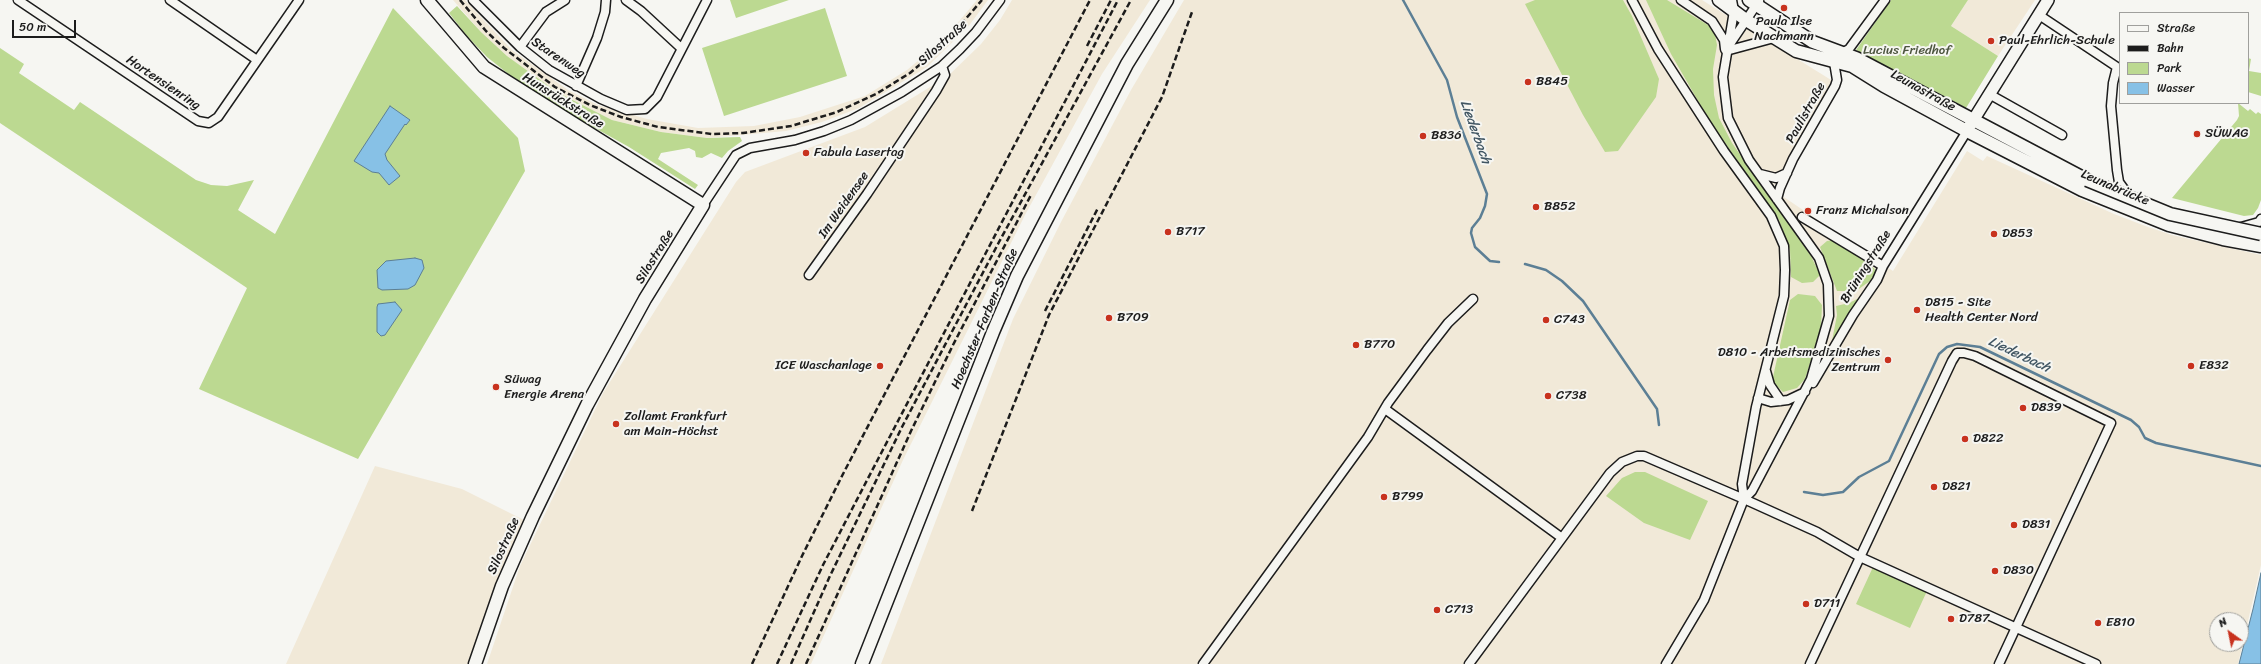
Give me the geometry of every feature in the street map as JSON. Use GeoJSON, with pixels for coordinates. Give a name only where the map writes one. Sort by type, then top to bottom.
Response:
{"type":"FeatureCollection","features":[{"type":"Feature","properties":{"kind":"main road","name":"Hunsrückstraße"},"geometry":{"type":"LineString","coordinates":[[427,0],[484,67],[703,205]]}},
{"type":"Feature","properties":{"kind":"main road","name":"Hoechster-Farben-Straße"},"geometry":{"type":"LineString","coordinates":[[862,664],[992,332],[1017,276],[1127,64],[1167,0]]}},
{"type":"Feature","properties":{"kind":"main road","name":"Leunastraße"},"geometry":{"type":"LineString","coordinates":[[1719,0],[1731,3],[1746,20],[1796,51],[1852,66],[1884,86],[1970,126]]}},
{"type":"Feature","properties":{"kind":"main road","name":"Leunastraße"},"geometry":{"type":"LineString","coordinates":[[1755,2],[1813,42],[1842,52],[1970,126]]}},
{"type":"Feature","properties":{"kind":"main road","name":"Leunabrücke"},"geometry":{"type":"LineString","coordinates":[[1970,126],[2084,185],[2169,225],[2223,239],[2261,246]]}},
{"type":"Feature","properties":{"kind":"main road","name":"Leunabrücke"},"geometry":{"type":"LineString","coordinates":[[2084,185],[2170,214],[2261,234]]}},
{"type":"Feature","properties":{"kind":"main road","name":"Silostraße"},"geometry":{"type":"LineString","coordinates":[[475,664],[502,586],[533,516],[587,405],[645,299],[703,205]]}},
{"type":"Feature","properties":{"kind":"street","name":"Hortensienring"},"geometry":{"type":"LineString","coordinates":[[18,0],[198,122],[209,123],[218,118],[299,0]]}},
{"type":"Feature","properties":{"kind":"street"},"geometry":{"type":"LineString","coordinates":[[170,0],[257,60]]}},
{"type":"Feature","properties":{"kind":"street","name":"Starenweg"},"geometry":{"type":"LineString","coordinates":[[473,0],[520,47],[550,70],[576,86],[627,110],[645,109],[656,97],[681,48]]}},
{"type":"Feature","properties":{"kind":"street"},"geometry":{"type":"LineString","coordinates":[[520,47],[546,12],[565,0]]}},
{"type":"Feature","properties":{"kind":"street"},"geometry":{"type":"LineString","coordinates":[[576,86],[597,38],[605,12],[606,0]]}},
{"type":"Feature","properties":{"kind":"street"},"geometry":{"type":"LineString","coordinates":[[626,0],[641,11],[681,48],[707,0]]}},
{"type":"Feature","properties":{"kind":"street","name":"Silostraße"},"geometry":{"type":"LineString","coordinates":[[703,205],[730,163],[742,151],[761,145],[795,140],[851,120],[902,92],[942,66],[976,32],[1000,0]]}},
{"type":"Feature","properties":{"kind":"street"},"geometry":{"type":"LineString","coordinates":[[1681,0],[1712,21],[1724,40],[1726,52]]}},
{"type":"Feature","properties":{"kind":"street"},"geometry":{"type":"LineString","coordinates":[[1842,52],[1849,49],[1885,0]]}},
{"type":"Feature","properties":{"kind":"street","name":"Brüningstraße"},"geometry":{"type":"LineString","coordinates":[[1804,393],[1813,383],[1853,315],[1877,280],[1883,266],[2048,0]]}},
{"type":"Feature","properties":{"kind":"street"},"geometry":{"type":"LineString","coordinates":[[1634,1],[1658,50],[1724,150],[1771,216],[1780,234],[1785,258],[1784,296],[1758,398],[1742,484],[1744,499]]}},
{"type":"Feature","properties":{"kind":"street"},"geometry":{"type":"LineString","coordinates":[[1726,52],[1733,36],[1746,20],[1755,2]]}},
{"type":"Feature","properties":{"kind":"street","name":"Leunastraße"},"geometry":{"type":"LineString","coordinates":[[1731,3],[1755,2]]}},
{"type":"Feature","properties":{"kind":"street"},"geometry":{"type":"LineString","coordinates":[[1666,664],[1704,600],[1744,499],[1752,491],[1804,393],[1824,337],[1829,316],[1830,294],[1819,258],[1760,174],[1740,143],[1728,118],[1724,93],[1731,3]]}},
{"type":"Feature","properties":{"kind":"street"},"geometry":{"type":"LineString","coordinates":[[2039,14],[2117,67],[2113,82],[2111,106],[2119,182],[2132,200],[2149,213],[2184,225],[2223,232],[2259,222],[2261,220]]}},
{"type":"Feature","properties":{"kind":"street"},"geometry":{"type":"LineString","coordinates":[[1726,52],[1774,38]]}},
{"type":"Feature","properties":{"kind":"street","name":"Paulistraße"},"geometry":{"type":"LineString","coordinates":[[1777,199],[1787,173],[1837,80],[1834,62]]}},
{"type":"Feature","properties":{"kind":"street","name":"Im Weidensee"},"geometry":{"type":"LineString","coordinates":[[809,275],[867,194],[936,91],[944,75],[942,66]]}},
{"type":"Feature","properties":{"kind":"street"},"geometry":{"type":"LineString","coordinates":[[1989,94],[2062,135]]}},
{"type":"Feature","properties":{"kind":"street"},"geometry":{"type":"LineString","coordinates":[[1760,174],[1776,178],[1787,173]]}},
{"type":"Feature","properties":{"kind":"street"},"geometry":{"type":"LineString","coordinates":[[1802,217],[1883,266]]}},
{"type":"Feature","properties":{"kind":"street"},"geometry":{"type":"LineString","coordinates":[[1202,664],[1368,437],[1385,408],[1448,323],[1473,300]]}},
{"type":"Feature","properties":{"kind":"street"},"geometry":{"type":"LineString","coordinates":[[1810,664],[1957,353],[1975,356],[2111,423],[1999,664]]}},
{"type":"Feature","properties":{"kind":"street"},"geometry":{"type":"LineString","coordinates":[[1765,368],[1770,385],[1781,401]]}},
{"type":"Feature","properties":{"kind":"street"},"geometry":{"type":"LineString","coordinates":[[1758,398],[1771,402],[1781,401],[1804,393]]}},
{"type":"Feature","properties":{"kind":"street"},"geometry":{"type":"LineString","coordinates":[[1385,408],[1562,538]]}},
{"type":"Feature","properties":{"kind":"street"},"geometry":{"type":"LineString","coordinates":[[1469,664],[1610,473],[1622,462],[1637,456],[1644,456],[1817,532],[1860,557],[2096,664]]}},
{"type":"Feature","properties":{"kind":"shaded area"},"geometry":{"type":"Polygon","coordinates":[[[453,0],[465,0],[512,50],[568,90],[598,105],[647,119],[698,128],[754,126],[800,117],[865,96],[907,70],[944,39],[977,0],[988,0],[968,27],[927,67],[859,108],[822,122],[786,131],[707,138],[661,132],[612,120],[557,92],[507,56],[481,32],[453,0]]]}},
{"type":"Feature","properties":{"kind":"shaded area"},"geometry":{"type":"Polygon","coordinates":[[[1012,0],[1150,0],[1102,74],[1025,215],[903,460],[811,664],[487,664],[520,566],[603,393],[736,182],[745,172],[865,127],[948,76],[981,44],[1000,20],[1012,0]]]}},
{"type":"Feature","properties":{"kind":"shaded area"},"geometry":{"type":"Polygon","coordinates":[[[1184,0],[1702,0],[1836,83],[1772,189],[1893,271],[1967,151],[1983,161],[1987,156],[2114,214],[2148,227],[2172,235],[2261,255],[2261,565],[2249,617],[2249,612],[2209,612],[2209,652],[2241,652],[2238,664],[881,664],[1013,319],[1061,222],[1131,90],[1184,0]]]}},
{"type":"Feature","properties":{"kind":"shaded area","name":"Paul-Ehrlich-Schule"},"geometry":{"type":"Polygon","coordinates":[[[1968,0],[2035,0],[1998,56],[1951,26],[1968,0]]]}},
{"type":"Feature","properties":{"kind":"shaded area"},"geometry":{"type":"Polygon","coordinates":[[[375,466],[462,489],[526,521],[469,664],[286,664],[375,466]]]}},
{"type":"Feature","properties":{"kind":"green space"},"geometry":{"type":"Polygon","coordinates":[[[730,0],[789,0],[736,18],[730,0]]]}},
{"type":"Feature","properties":{"kind":"green space"},"geometry":{"type":"Polygon","coordinates":[[[1535,0],[1623,0],[1632,16],[1659,79],[1656,97],[1618,151],[1605,152],[1583,115],[1525,4],[1535,0]]]}},
{"type":"Feature","properties":{"kind":"green space"},"geometry":{"type":"Polygon","coordinates":[[[1646,0],[1667,0],[1708,25],[1715,34],[1717,45],[1713,69],[1714,95],[1719,118],[1732,143],[1811,256],[1820,275],[1813,282],[1802,283],[1791,277],[1790,250],[1779,220],[1709,120],[1671,54],[1646,0]]]}},
{"type":"Feature","properties":{"kind":"green space","name":"Lucius Friedhof"},"geometry":{"type":"Polygon","coordinates":[[[1891,0],[1968,0],[1951,26],[1998,56],[1966,108],[1856,50],[1891,0]]]}},
{"type":"Feature","properties":{"kind":"green space"},"geometry":{"type":"Polygon","coordinates":[[[457,6],[481,32],[507,56],[557,92],[612,120],[661,132],[707,138],[740,137],[742,141],[728,151],[722,158],[711,153],[702,158],[696,157],[695,151],[689,148],[661,153],[658,159],[698,185],[695,189],[629,147],[550,103],[511,76],[487,57],[466,35],[449,13],[457,6]]]}},
{"type":"Feature","properties":{"kind":"green space"},"geometry":{"type":"Polygon","coordinates":[[[393,8],[518,138],[525,171],[358,459],[199,389],[247,288],[0,123],[0,48],[24,64],[19,73],[74,110],[80,102],[196,180],[211,185],[227,186],[254,180],[238,210],[275,234],[393,8]]]}},
{"type":"Feature","properties":{"kind":"green space"},"geometry":{"type":"Polygon","coordinates":[[[825,8],[847,76],[724,116],[702,48],[825,8]]]}},
{"type":"Feature","properties":{"kind":"green space"},"geometry":{"type":"Polygon","coordinates":[[[2249,58],[2251,59],[2249,71],[2249,58]]]}},
{"type":"Feature","properties":{"kind":"green space"},"geometry":{"type":"Polygon","coordinates":[[[2249,71],[2261,73],[2261,96],[2249,92],[2249,71]]]}},
{"type":"Feature","properties":{"kind":"green space"},"geometry":{"type":"Polygon","coordinates":[[[2238,104],[2248,111],[2250,109],[2256,114],[2258,112],[2261,114],[2261,200],[2253,215],[2244,216],[2172,198],[2237,120],[2239,116],[2238,104]]]}},
{"type":"Feature","properties":{"kind":"green space"},"geometry":{"type":"Polygon","coordinates":[[[1834,240],[1874,268],[1876,272],[1870,281],[1856,291],[1837,291],[1820,247],[1827,241],[1834,240]]]}},
{"type":"Feature","properties":{"kind":"green space"},"geometry":{"type":"Polygon","coordinates":[[[1798,294],[1815,296],[1822,305],[1821,328],[1805,379],[1797,388],[1783,392],[1774,383],[1773,377],[1790,300],[1798,294]]]}},
{"type":"Feature","properties":{"kind":"green space"},"geometry":{"type":"Polygon","coordinates":[[[1863,296],[1831,346],[1837,315],[1836,306],[1849,303],[1863,296]]]}},
{"type":"Feature","properties":{"kind":"green space"},"geometry":{"type":"Polygon","coordinates":[[[1635,472],[1645,472],[1708,501],[1690,540],[1644,523],[1606,496],[1622,478],[1635,472]]]}},
{"type":"Feature","properties":{"kind":"green space"},"geometry":{"type":"Polygon","coordinates":[[[1873,567],[1927,591],[1910,628],[1856,604],[1873,567]]]}},
{"type":"Feature","properties":{"kind":"water"},"geometry":{"type":"Polygon","coordinates":[[[390,106],[410,120],[406,125],[405,124],[385,154],[387,160],[400,176],[389,185],[379,173],[372,172],[354,161],[390,106]]]}},
{"type":"Feature","properties":{"kind":"water"},"geometry":{"type":"Polygon","coordinates":[[[415,258],[422,260],[424,268],[415,285],[408,289],[382,290],[378,288],[377,270],[386,261],[415,258]]]}},
{"type":"Feature","properties":{"kind":"water"},"geometry":{"type":"Polygon","coordinates":[[[395,302],[402,310],[385,335],[381,336],[377,332],[378,304],[395,302]]]}},
{"type":"Feature","properties":{"kind":"water"},"geometry":{"type":"Polygon","coordinates":[[[2261,573],[2261,664],[2239,664],[2242,652],[2249,652],[2249,625],[2261,573]]]}},
{"type":"Feature","properties":{"kind":"waterway","name":"Liederbach"},"geometry":{"type":"LineString","coordinates":[[1403,0],[1447,80],[1457,117],[1487,194],[1485,206],[1480,218],[1472,228],[1471,233],[1475,247],[1490,261],[1499,262]]}},
{"type":"Feature","properties":{"kind":"waterway","name":"Liederbach"},"geometry":{"type":"LineString","coordinates":[[1525,264],[1546,270],[1562,281],[1583,301],[1657,409],[1659,425]]}},
{"type":"Feature","properties":{"kind":"waterway","name":"Liederbach"},"geometry":{"type":"LineString","coordinates":[[1804,492],[1823,495],[1843,492],[1859,477],[1889,461],[1939,354],[1947,347],[1957,344],[1980,347],[2131,420],[2139,427],[2145,438],[2156,443],[2261,466]]}},
{"type":"Feature","properties":{"kind":"railway"},"geometry":{"type":"LineString","coordinates":[[460,0],[486,31],[504,48],[555,87],[590,105],[621,117],[658,127],[712,134],[743,133],[791,126],[837,112],[876,94],[910,73],[944,44],[982,0]]}},
{"type":"Feature","properties":{"kind":"railway"},"geometry":{"type":"LineString","coordinates":[[752,664],[802,556],[843,474],[1090,0]]}},
{"type":"Feature","properties":{"kind":"railway"},"geometry":{"type":"LineString","coordinates":[[1087,46],[1111,0]]}},
{"type":"Feature","properties":{"kind":"railway"},"geometry":{"type":"LineString","coordinates":[[777,664],[823,565],[1118,0]]}},
{"type":"Feature","properties":{"kind":"railway"},"geometry":{"type":"LineString","coordinates":[[791,664],[829,578],[902,427],[999,242],[1131,0]]}},
{"type":"Feature","properties":{"kind":"railway"},"geometry":{"type":"LineString","coordinates":[[972,511],[1049,315],[1162,97],[1192,12]]}},
{"type":"Feature","properties":{"kind":"railway"},"geometry":{"type":"LineString","coordinates":[[806,664],[911,431],[953,345],[1031,195]]}},
{"type":"Feature","properties":{"kind":"railway"},"geometry":{"type":"LineString","coordinates":[[1045,311],[1098,208]]}},
{"type":"Feature","properties":{"kind":"place","name":"Paula Ilse Nachmann"},"geometry":{"type":"Point","coordinates":[1784,8]}},
{"type":"Feature","properties":{"kind":"place","name":"Paul-Ehrlich-Schule"},"geometry":{"type":"Point","coordinates":[1991,41]}},
{"type":"Feature","properties":{"kind":"place","name":"B845"},"geometry":{"type":"Point","coordinates":[1528,82]}},
{"type":"Feature","properties":{"kind":"place","name":"SÜWAG"},"geometry":{"type":"Point","coordinates":[2197,134]}},
{"type":"Feature","properties":{"kind":"place","name":"B836"},"geometry":{"type":"Point","coordinates":[1423,136]}},
{"type":"Feature","properties":{"kind":"place","name":"Fabula Lasertag"},"geometry":{"type":"Point","coordinates":[806,153]}},
{"type":"Feature","properties":{"kind":"place","name":"B852"},"geometry":{"type":"Point","coordinates":[1536,207]}},
{"type":"Feature","properties":{"kind":"place","name":"Franz Michalson"},"geometry":{"type":"Point","coordinates":[1808,211]}},
{"type":"Feature","properties":{"kind":"place","name":"B717"},"geometry":{"type":"Point","coordinates":[1168,232]}},
{"type":"Feature","properties":{"kind":"place","name":"D853"},"geometry":{"type":"Point","coordinates":[1994,234]}},
{"type":"Feature","properties":{"kind":"place","name":"D815 - Site Health Center Nord"},"geometry":{"type":"Point","coordinates":[1917,310]}},
{"type":"Feature","properties":{"kind":"place","name":"B709"},"geometry":{"type":"Point","coordinates":[1109,318]}},
{"type":"Feature","properties":{"kind":"place","name":"C743"},"geometry":{"type":"Point","coordinates":[1546,320]}},
{"type":"Feature","properties":{"kind":"place","name":"B770"},"geometry":{"type":"Point","coordinates":[1356,345]}},
{"type":"Feature","properties":{"kind":"place","name":"D810 - Arbeitsmedizinisches Zentrum"},"geometry":{"type":"Point","coordinates":[1888,360]}},
{"type":"Feature","properties":{"kind":"place","name":"ICE Waschanlage"},"geometry":{"type":"Point","coordinates":[880,366]}},
{"type":"Feature","properties":{"kind":"place","name":"E832"},"geometry":{"type":"Point","coordinates":[2191,366]}},
{"type":"Feature","properties":{"kind":"place","name":"Süwag Energie Arena"},"geometry":{"type":"Point","coordinates":[496,387]}},
{"type":"Feature","properties":{"kind":"place","name":"C738"},"geometry":{"type":"Point","coordinates":[1548,396]}},
{"type":"Feature","properties":{"kind":"place","name":"D839"},"geometry":{"type":"Point","coordinates":[2023,408]}},
{"type":"Feature","properties":{"kind":"place","name":"Zollamt Frankfurt am Main-Höchst"},"geometry":{"type":"Point","coordinates":[616,424]}},
{"type":"Feature","properties":{"kind":"place","name":"D822"},"geometry":{"type":"Point","coordinates":[1965,439]}},
{"type":"Feature","properties":{"kind":"place","name":"D821"},"geometry":{"type":"Point","coordinates":[1934,487]}},
{"type":"Feature","properties":{"kind":"place","name":"B799"},"geometry":{"type":"Point","coordinates":[1384,497]}},
{"type":"Feature","properties":{"kind":"place","name":"D831"},"geometry":{"type":"Point","coordinates":[2014,525]}},
{"type":"Feature","properties":{"kind":"place","name":"D830"},"geometry":{"type":"Point","coordinates":[1995,571]}},
{"type":"Feature","properties":{"kind":"place","name":"D711"},"geometry":{"type":"Point","coordinates":[1806,604]}},
{"type":"Feature","properties":{"kind":"place","name":"C713"},"geometry":{"type":"Point","coordinates":[1437,610]}},
{"type":"Feature","properties":{"kind":"place","name":"D787"},"geometry":{"type":"Point","coordinates":[1951,619]}},
{"type":"Feature","properties":{"kind":"place","name":"E810"},"geometry":{"type":"Point","coordinates":[2098,623]}}]}
